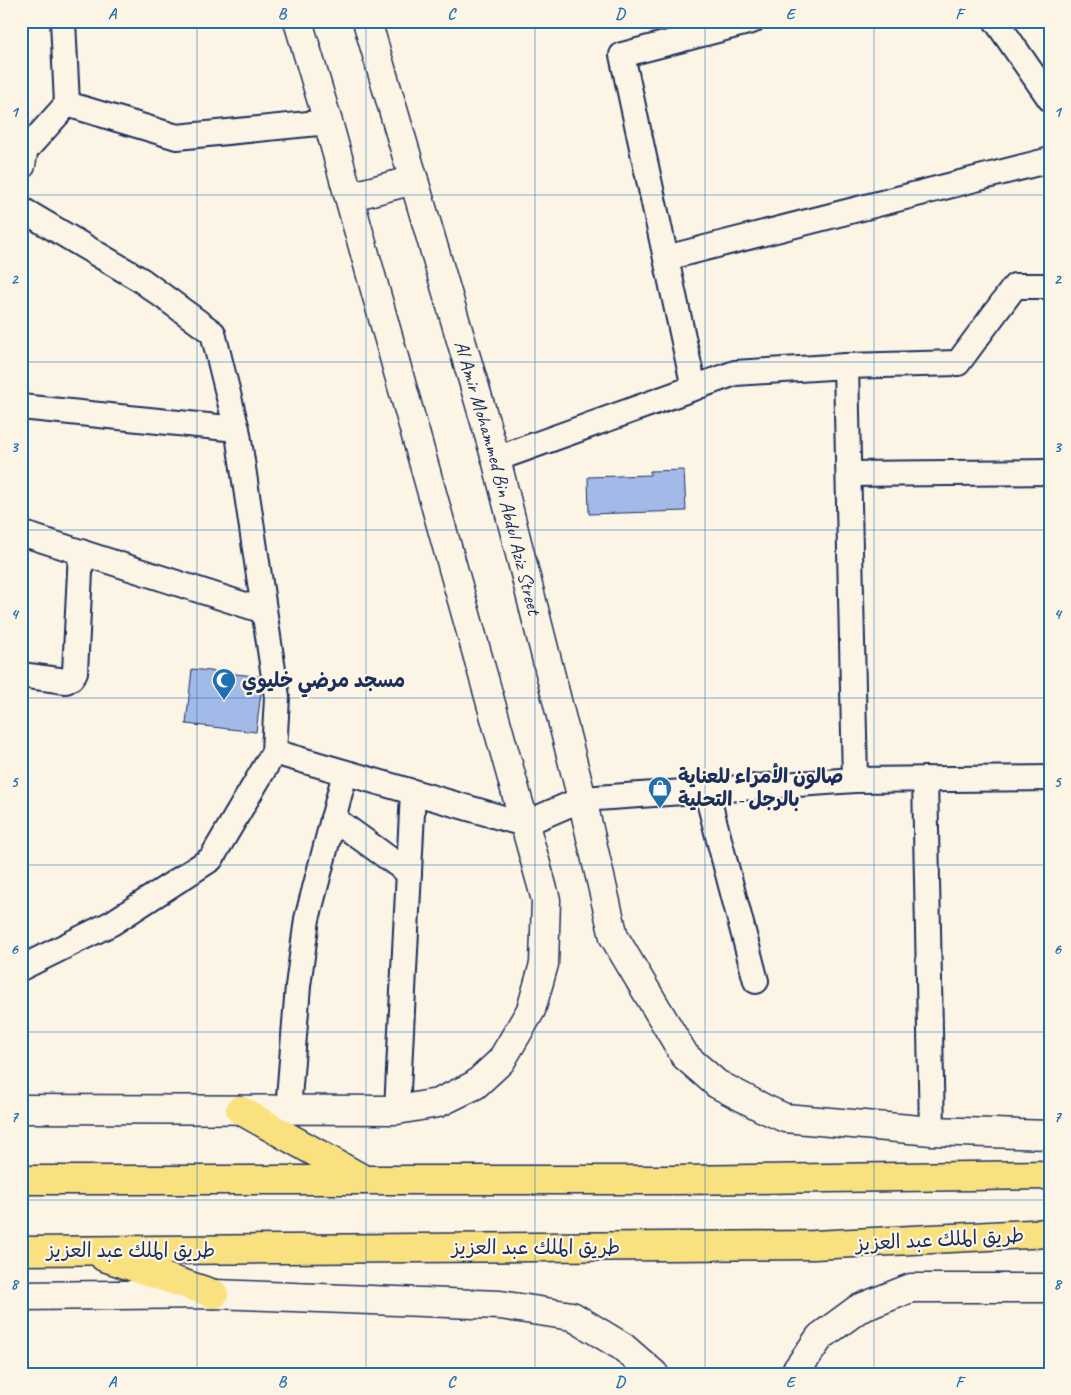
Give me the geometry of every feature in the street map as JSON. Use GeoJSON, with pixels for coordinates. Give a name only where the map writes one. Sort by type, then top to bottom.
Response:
{"type":"FeatureCollection","features":[{"type":"Feature","properties":{"kind":"main road"},"geometry":{"type":"LineString","coordinates":[[240,1110],[364,1180]]}},
{"type":"Feature","properties":{"kind":"main road"},"geometry":{"type":"LineString","coordinates":[[21,1180],[687,1180],[1037,1175],[1050,1166]]}},
{"type":"Feature","properties":{"kind":"main road","name":"طريق الملك عبد العزيز"},"geometry":{"type":"LineString","coordinates":[[21,1251],[814,1245],[1050,1234]]}},
{"type":"Feature","properties":{"kind":"main road"},"geometry":{"type":"LineString","coordinates":[[84,1251],[214,1294]]}},
{"type":"Feature","properties":{"kind":"street"},"geometry":{"type":"LineString","coordinates":[[22,154],[66,104],[63,21]]}},
{"type":"Feature","properties":{"kind":"street"},"geometry":{"type":"LineString","coordinates":[[21,1109],[397,1110],[438,1103],[475,1085],[501,1061],[531,1010],[544,964],[546,900],[298,21]]}},
{"type":"Feature","properties":{"kind":"street","name":"Al Amir Mohammed Bin Abdul Aziz Street"},"geometry":{"type":"LineString","coordinates":[[367,21],[496,459],[582,799],[614,937],[684,1056],[717,1084],[786,1118],[932,1130],[1050,1135]]}},
{"type":"Feature","properties":{"kind":"street"},"geometry":{"type":"LineString","coordinates":[[694,388],[622,56],[752,21]]}},
{"type":"Feature","properties":{"kind":"street"},"geometry":{"type":"LineString","coordinates":[[996,21],[1050,99]]}},
{"type":"Feature","properties":{"kind":"street"},"geometry":{"type":"LineString","coordinates":[[66,104],[176,137],[328,122]]}},
{"type":"Feature","properties":{"kind":"street"},"geometry":{"type":"LineString","coordinates":[[666,258],[1050,160]]}},
{"type":"Feature","properties":{"kind":"street"},"geometry":{"type":"LineString","coordinates":[[349,197],[414,180]]}},
{"type":"Feature","properties":{"kind":"street"},"geometry":{"type":"LineString","coordinates":[[21,208],[141,280],[213,333],[237,429],[277,697],[274,752],[211,859],[112,923],[21,968]]}},
{"type":"Feature","properties":{"kind":"street"},"geometry":{"type":"LineString","coordinates":[[496,459],[735,373],[846,366],[958,363],[1015,286],[1050,286]]}},
{"type":"Feature","properties":{"kind":"street"},"geometry":{"type":"LineString","coordinates":[[846,366],[855,780]]}},
{"type":"Feature","properties":{"kind":"street"},"geometry":{"type":"LineString","coordinates":[[21,408],[237,429]]}},
{"type":"Feature","properties":{"kind":"street"},"geometry":{"type":"LineString","coordinates":[[849,474],[1050,472]]}},
{"type":"Feature","properties":{"kind":"street"},"geometry":{"type":"LineString","coordinates":[[21,533],[264,611]]}},
{"type":"Feature","properties":{"kind":"street"},"geometry":{"type":"LineString","coordinates":[[21,675],[66,681],[75,672],[81,552]]}},
{"type":"Feature","properties":{"kind":"street"},"geometry":{"type":"LineString","coordinates":[[274,752],[524,824],[582,799],[855,780],[1050,778]]}},
{"type":"Feature","properties":{"kind":"street"},"geometry":{"type":"LineString","coordinates":[[288,1110],[298,986],[307,919],[345,773]]}},
{"type":"Feature","properties":{"kind":"street"},"geometry":{"type":"LineString","coordinates":[[925,779],[932,1130]]}},
{"type":"Feature","properties":{"kind":"street"},"geometry":{"type":"LineString","coordinates":[[706,790],[756,982]]}},
{"type":"Feature","properties":{"kind":"street"},"geometry":{"type":"LineString","coordinates":[[397,1110],[413,792]]}},
{"type":"Feature","properties":{"kind":"street"},"geometry":{"type":"LineString","coordinates":[[333,818],[409,873]]}},
{"type":"Feature","properties":{"kind":"street"},"geometry":{"type":"LineString","coordinates":[[794,1374],[820,1337],[851,1314],[858,1309],[911,1288],[1050,1288]]}},
{"type":"Feature","properties":{"kind":"street"},"geometry":{"type":"LineString","coordinates":[[24,1298],[214,1294],[500,1305],[572,1316],[623,1347],[654,1374]]}},
{"type":"Feature","properties":{"kind":"building"},"geometry":{"type":"Polygon","coordinates":[[[684,470],[686,511],[589,514],[588,477],[650,475],[650,471],[684,470]]]}},
{"type":"Feature","properties":{"kind":"building","name":"مسجد مرضي خليوي"},"geometry":{"type":"Polygon","coordinates":[[[192,669],[263,677],[256,732],[186,724],[192,669]]]}},
{"type":"Feature","properties":{"kind":"place","name":"مسجد مرضي خليوي"},"geometry":{"type":"Point","coordinates":[224,701]}},
{"type":"Feature","properties":{"kind":"place","name":"صالون الأمراء للعناية بالرجل - التحلية"},"geometry":{"type":"Point","coordinates":[660,809]}}]}
